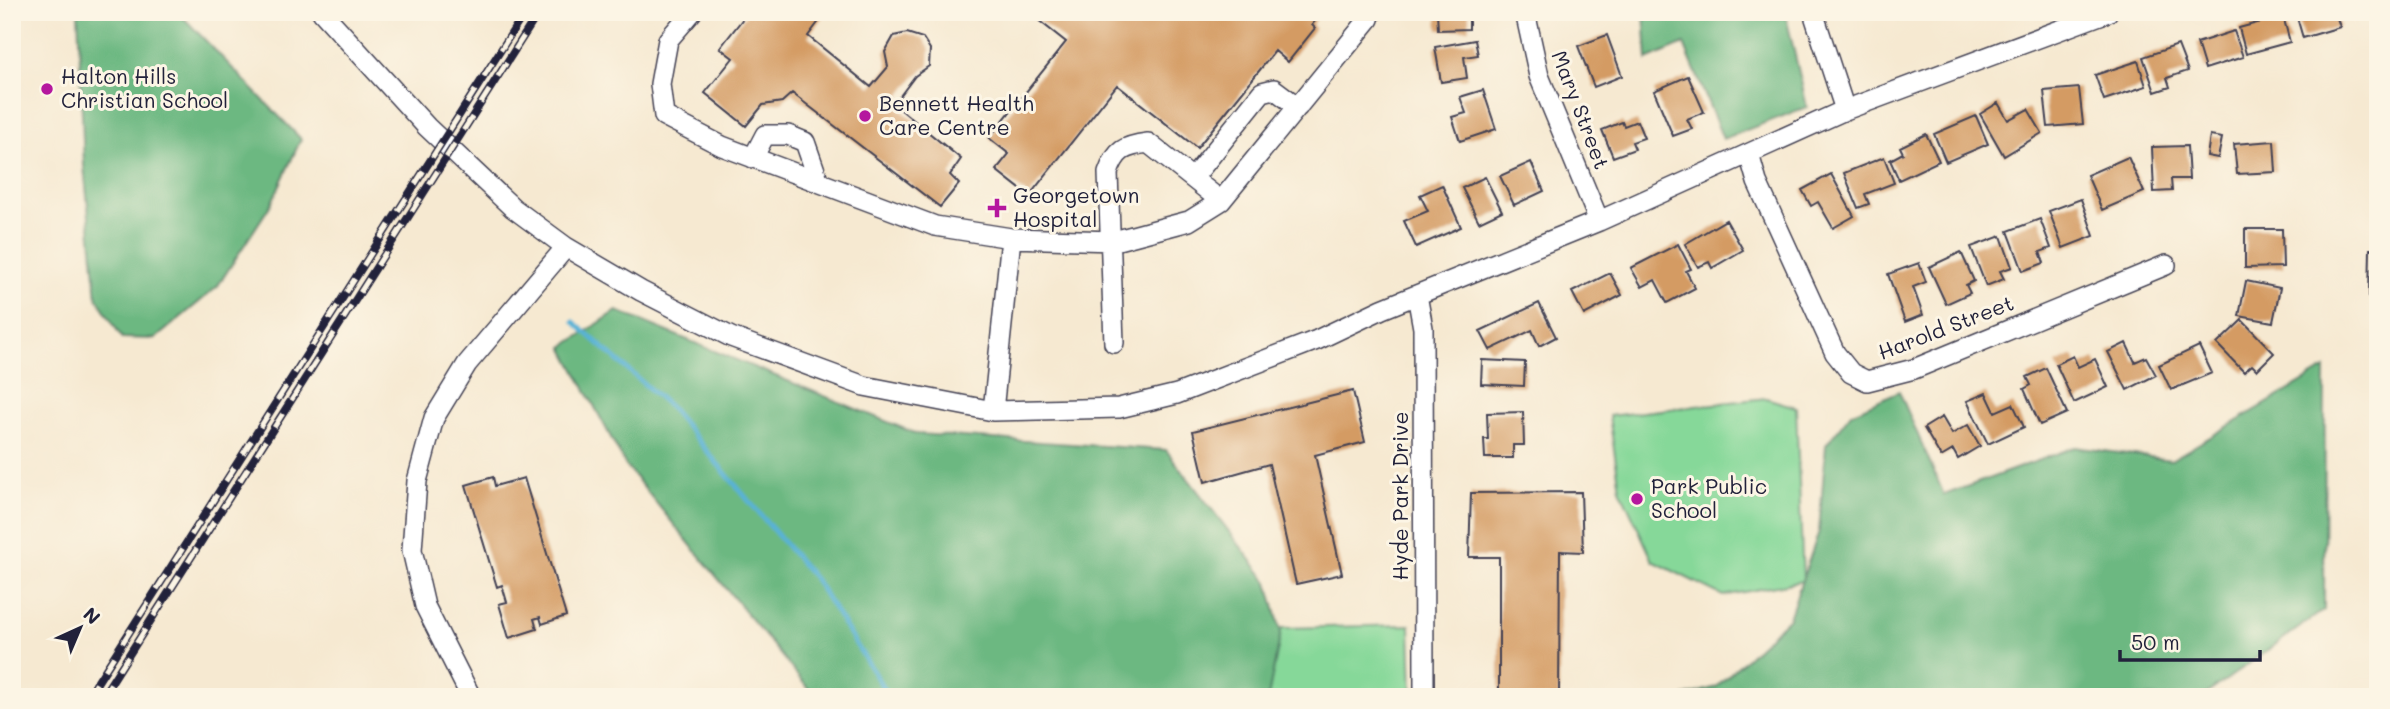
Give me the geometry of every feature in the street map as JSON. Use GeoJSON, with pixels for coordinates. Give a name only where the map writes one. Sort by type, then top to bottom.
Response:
{"type":"FeatureCollection","features":[{"type":"Feature","properties":{"kind":"street"},"geometry":{"type":"LineString","coordinates":[[322,12],[427,127],[513,208],[566,247],[641,291],[731,337],[864,386],[993,411],[1119,408],[1177,394],[1317,340],[1417,295],[1599,221],[1845,110],[2108,12]]}},
{"type":"Feature","properties":{"kind":"street"},"geometry":{"type":"LineString","coordinates":[[692,12],[668,40],[660,84],[664,116],[722,146],[935,226],[1011,238],[1109,241],[1189,221],[1221,201],[1370,19],[1371,12]]}},
{"type":"Feature","properties":{"kind":"street","name":"Mary Street"},"geometry":{"type":"LineString","coordinates":[[1525,12],[1539,76],[1599,221]]}},
{"type":"Feature","properties":{"kind":"street"},"geometry":{"type":"LineString","coordinates":[[1813,12],[1845,110]]}},
{"type":"Feature","properties":{"kind":"street"},"geometry":{"type":"LineString","coordinates":[[1193,178],[1262,92],[1274,89],[1298,107]]}},
{"type":"Feature","properties":{"kind":"street"},"geometry":{"type":"LineString","coordinates":[[754,158],[765,135],[788,135],[805,142],[819,182]]}},
{"type":"Feature","properties":{"kind":"street"},"geometry":{"type":"LineString","coordinates":[[1114,343],[1108,173],[1113,157],[1128,145],[1148,143],[1221,201]]}},
{"type":"Feature","properties":{"kind":"street","name":"Harold Street"},"geometry":{"type":"LineString","coordinates":[[1749,154],[1756,182],[1835,354],[1851,373],[1867,381],[1914,369],[2166,265]]}},
{"type":"Feature","properties":{"kind":"street"},"geometry":{"type":"LineString","coordinates":[[993,411],[1011,238]]}},
{"type":"Feature","properties":{"kind":"street"},"geometry":{"type":"LineString","coordinates":[[471,697],[425,606],[412,550],[417,481],[434,418],[461,375],[566,247]]}},
{"type":"Feature","properties":{"kind":"street","name":"Hyde Park Drive"},"geometry":{"type":"LineString","coordinates":[[1417,295],[1423,328],[1424,697]]}},
{"type":"Feature","properties":{"kind":"green space"},"geometry":{"type":"Polygon","coordinates":[[[78,12],[178,12],[301,139],[271,204],[217,287],[155,339],[122,338],[97,298],[84,166],[78,12]]]}},
{"type":"Feature","properties":{"kind":"green space"},"geometry":{"type":"Polygon","coordinates":[[[1644,12],[1785,12],[1807,107],[1723,139],[1684,44],[1647,60],[1644,12]]]}},
{"type":"Feature","properties":{"kind":"green space"},"geometry":{"type":"Polygon","coordinates":[[[617,311],[917,434],[1166,450],[1268,582],[1281,632],[1268,697],[815,697],[626,466],[563,347],[617,311]]]}},
{"type":"Feature","properties":{"kind":"green space"},"geometry":{"type":"Polygon","coordinates":[[[2325,369],[2324,610],[2202,697],[1683,697],[1716,687],[1789,618],[1819,531],[1826,445],[1851,413],[1899,391],[1944,495],[2075,447],[2171,460],[2325,369]]]}},
{"type":"Feature","properties":{"kind":"green space"},"geometry":{"type":"Polygon","coordinates":[[[1766,398],[1796,407],[1803,581],[1723,596],[1653,561],[1620,489],[1609,416],[1766,398]]]}},
{"type":"Feature","properties":{"kind":"green space"},"geometry":{"type":"Polygon","coordinates":[[[1410,625],[1412,697],[1220,697],[1282,628],[1410,625]]]}},
{"type":"Feature","properties":{"kind":"building","name":"Bennett Health Care Centre"},"geometry":{"type":"Polygon","coordinates":[[[748,12],[753,15],[755,12],[826,12],[808,36],[871,87],[888,67],[885,52],[894,36],[907,33],[923,38],[930,49],[929,66],[915,76],[894,104],[961,159],[950,175],[959,184],[940,207],[792,93],[782,102],[763,105],[746,126],[705,93],[733,58],[720,48],[748,12]]]}},
{"type":"Feature","properties":{"kind":"building"},"geometry":{"type":"Polygon","coordinates":[[[1028,12],[1322,12],[1312,25],[1315,28],[1288,62],[1275,51],[1197,148],[1117,85],[1029,196],[996,170],[1009,154],[989,138],[1066,42],[1028,12]]]}},
{"type":"Feature","properties":{"kind":"building"},"geometry":{"type":"Polygon","coordinates":[[[1437,12],[1469,12],[1469,29],[1438,30],[1437,12]]]}},
{"type":"Feature","properties":{"kind":"building"},"geometry":{"type":"Polygon","coordinates":[[[2335,12],[2340,27],[2303,38],[2296,14],[2335,12]]]}},
{"type":"Feature","properties":{"kind":"building"},"geometry":{"type":"Polygon","coordinates":[[[2283,16],[2290,42],[2246,54],[2239,28],[2283,16]]]}},
{"type":"Feature","properties":{"kind":"building"},"geometry":{"type":"Polygon","coordinates":[[[2234,31],[2243,57],[2205,69],[2197,43],[2234,31]]]}},
{"type":"Feature","properties":{"kind":"building"},"geometry":{"type":"Polygon","coordinates":[[[1607,35],[1622,76],[1594,87],[1578,46],[1607,35]]]}},
{"type":"Feature","properties":{"kind":"building"},"geometry":{"type":"Polygon","coordinates":[[[1475,40],[1478,55],[1464,57],[1467,78],[1441,82],[1435,47],[1475,40]]]}},
{"type":"Feature","properties":{"kind":"building"},"geometry":{"type":"Polygon","coordinates":[[[2178,45],[2188,71],[2167,78],[2170,87],[2155,92],[2143,57],[2178,45]]]}},
{"type":"Feature","properties":{"kind":"building"},"geometry":{"type":"Polygon","coordinates":[[[2138,61],[2146,86],[2104,100],[2095,75],[2138,61]]]}},
{"type":"Feature","properties":{"kind":"building"},"geometry":{"type":"Polygon","coordinates":[[[1688,76],[1704,112],[1687,119],[1692,129],[1673,136],[1654,91],[1688,76]]]}},
{"type":"Feature","properties":{"kind":"building"},"geometry":{"type":"Polygon","coordinates":[[[2079,88],[2083,124],[2048,127],[2044,91],[2079,88]]]}},
{"type":"Feature","properties":{"kind":"building"},"geometry":{"type":"Polygon","coordinates":[[[1483,90],[1496,129],[1460,141],[1452,117],[1466,113],[1460,97],[1483,90]]]}},
{"type":"Feature","properties":{"kind":"building"},"geometry":{"type":"Polygon","coordinates":[[[1998,103],[2008,120],[2028,109],[2042,133],[2004,156],[1980,114],[1998,103]]]}},
{"type":"Feature","properties":{"kind":"building"},"geometry":{"type":"Polygon","coordinates":[[[1976,116],[1988,144],[1946,162],[1934,134],[1976,116]]]}},
{"type":"Feature","properties":{"kind":"building"},"geometry":{"type":"Polygon","coordinates":[[[1637,121],[1644,138],[1632,142],[1635,149],[1613,157],[1602,130],[1622,122],[1624,126],[1637,121]]]}},
{"type":"Feature","properties":{"kind":"building"},"geometry":{"type":"Polygon","coordinates":[[[1926,134],[1939,161],[1899,180],[1890,160],[1903,153],[1900,147],[1926,134]]]}},
{"type":"Feature","properties":{"kind":"building"},"geometry":{"type":"Polygon","coordinates":[[[2210,136],[2222,138],[2218,158],[2207,156],[2210,136]]]}},
{"type":"Feature","properties":{"kind":"building"},"geometry":{"type":"Polygon","coordinates":[[[2274,141],[2276,172],[2237,174],[2234,144],[2274,141]]]}},
{"type":"Feature","properties":{"kind":"building"},"geometry":{"type":"Polygon","coordinates":[[[2187,146],[2189,179],[2171,179],[2172,191],[2154,192],[2152,147],[2187,146]]]}},
{"type":"Feature","properties":{"kind":"building"},"geometry":{"type":"Polygon","coordinates":[[[1884,157],[1894,183],[1865,194],[1869,204],[1858,208],[1844,173],[1884,157]]]}},
{"type":"Feature","properties":{"kind":"building"},"geometry":{"type":"Polygon","coordinates":[[[2128,157],[2144,192],[2102,210],[2087,175],[2128,157]]]}},
{"type":"Feature","properties":{"kind":"building"},"geometry":{"type":"Polygon","coordinates":[[[1531,162],[1544,191],[1514,205],[1500,176],[1531,162]]]}},
{"type":"Feature","properties":{"kind":"building"},"geometry":{"type":"Polygon","coordinates":[[[1831,174],[1854,216],[1833,228],[1818,202],[1811,206],[1802,190],[1831,174]]]}},
{"type":"Feature","properties":{"kind":"building"},"geometry":{"type":"Polygon","coordinates":[[[1485,177],[1502,211],[1479,222],[1462,188],[1485,177]]]}},
{"type":"Feature","properties":{"kind":"building"},"geometry":{"type":"Polygon","coordinates":[[[1442,185],[1461,227],[1416,247],[1404,221],[1428,211],[1420,195],[1442,185]]]}},
{"type":"Feature","properties":{"kind":"building"},"geometry":{"type":"Polygon","coordinates":[[[2081,199],[2094,236],[2063,248],[2049,211],[2081,199]]]}},
{"type":"Feature","properties":{"kind":"building"},"geometry":{"type":"Polygon","coordinates":[[[2040,219],[2051,248],[2040,252],[2044,263],[2023,271],[2008,231],[2040,219]]]}},
{"type":"Feature","properties":{"kind":"building"},"geometry":{"type":"Polygon","coordinates":[[[1726,220],[1743,250],[1712,268],[1709,262],[1698,267],[1685,244],[1726,220]]]}},
{"type":"Feature","properties":{"kind":"building"},"geometry":{"type":"Polygon","coordinates":[[[2245,229],[2282,229],[2283,267],[2245,268],[2245,229]]]}},
{"type":"Feature","properties":{"kind":"building"},"geometry":{"type":"Polygon","coordinates":[[[2001,236],[2012,267],[2000,271],[2004,279],[1986,286],[1971,247],[2001,236]]]}},
{"type":"Feature","properties":{"kind":"building"},"geometry":{"type":"Polygon","coordinates":[[[1678,244],[1691,269],[1686,271],[1695,288],[1667,303],[1655,280],[1642,287],[1631,268],[1678,244]]]}},
{"type":"Feature","properties":{"kind":"building"},"geometry":{"type":"Polygon","coordinates":[[[2370,249],[2378,249],[2378,297],[2369,296],[2370,249]]]}},
{"type":"Feature","properties":{"kind":"building"},"geometry":{"type":"Polygon","coordinates":[[[1961,252],[1974,281],[1966,285],[1970,293],[1946,304],[1929,267],[1961,252]]]}},
{"type":"Feature","properties":{"kind":"building"},"geometry":{"type":"Polygon","coordinates":[[[1919,263],[1926,282],[1913,287],[1923,315],[1905,322],[1888,274],[1919,263]]]}},
{"type":"Feature","properties":{"kind":"building"},"geometry":{"type":"Polygon","coordinates":[[[1610,273],[1622,295],[1584,315],[1572,292],[1610,273]]]}},
{"type":"Feature","properties":{"kind":"building"},"geometry":{"type":"Polygon","coordinates":[[[2246,281],[2280,288],[2273,322],[2239,316],[2246,281]]]}},
{"type":"Feature","properties":{"kind":"building"},"geometry":{"type":"Polygon","coordinates":[[[1539,303],[1556,337],[1539,346],[1532,330],[1490,350],[1480,331],[1539,303]]]}},
{"type":"Feature","properties":{"kind":"building"},"geometry":{"type":"Polygon","coordinates":[[[2242,320],[2274,353],[2257,370],[2252,365],[2244,372],[2217,344],[2242,320]]]}},
{"type":"Feature","properties":{"kind":"building"},"geometry":{"type":"Polygon","coordinates":[[[2126,343],[2135,362],[2146,357],[2156,375],[2127,390],[2108,352],[2126,343]]]}},
{"type":"Feature","properties":{"kind":"building"},"geometry":{"type":"Polygon","coordinates":[[[2199,346],[2212,373],[2171,390],[2159,365],[2199,346]]]}},
{"type":"Feature","properties":{"kind":"building"},"geometry":{"type":"Polygon","coordinates":[[[2073,356],[2078,367],[2095,359],[2108,387],[2074,403],[2056,364],[2073,356]]]}},
{"type":"Feature","properties":{"kind":"building"},"geometry":{"type":"Polygon","coordinates":[[[1482,360],[1525,362],[1524,386],[1481,384],[1482,360]]]}},
{"type":"Feature","properties":{"kind":"building"},"geometry":{"type":"Polygon","coordinates":[[[2046,368],[2067,413],[2040,425],[2024,389],[2031,385],[2027,377],[2046,368]]]}},
{"type":"Feature","properties":{"kind":"building"},"geometry":{"type":"Polygon","coordinates":[[[1353,391],[1365,442],[1315,455],[1342,574],[1296,584],[1269,464],[1205,482],[1193,431],[1353,391]]]}},
{"type":"Feature","properties":{"kind":"building"},"geometry":{"type":"Polygon","coordinates":[[[1986,393],[1995,412],[2013,404],[2024,427],[1988,444],[1967,401],[1986,393]]]}},
{"type":"Feature","properties":{"kind":"building"},"geometry":{"type":"Polygon","coordinates":[[[1523,412],[1524,445],[1513,445],[1513,458],[1485,458],[1484,439],[1488,439],[1487,413],[1523,412]]]}},
{"type":"Feature","properties":{"kind":"building"},"geometry":{"type":"Polygon","coordinates":[[[1942,417],[1952,434],[1968,425],[1980,446],[1958,459],[1953,450],[1941,457],[1924,428],[1942,417]]]}},
{"type":"Feature","properties":{"kind":"building"},"geometry":{"type":"Polygon","coordinates":[[[493,477],[495,486],[524,478],[566,616],[542,624],[540,617],[534,619],[537,629],[509,638],[499,604],[507,602],[502,585],[497,587],[466,485],[493,477]]]}},
{"type":"Feature","properties":{"kind":"building"},"geometry":{"type":"Polygon","coordinates":[[[1581,492],[1583,552],[1560,551],[1559,697],[1499,697],[1499,557],[1469,557],[1471,493],[1581,492]]]}},
{"type":"Feature","properties":{"kind":"waterway"},"geometry":{"type":"LineString","coordinates":[[574,322],[669,406],[817,582],[889,697]]}},
{"type":"Feature","properties":{"kind":"railway"},"geometry":{"type":"LineString","coordinates":[[88,697],[525,12]]}},
{"type":"Feature","properties":{"kind":"railway"},"geometry":{"type":"LineString","coordinates":[[102,697],[539,12]]}},
{"type":"Feature","properties":{"kind":"place","name":"Halton Hills Christian School"},"geometry":{"type":"Point","coordinates":[47,89]}},
{"type":"Feature","properties":{"kind":"place","name":"Bennett Health Care Centre"},"geometry":{"type":"Point","coordinates":[865,116]}},
{"type":"Feature","properties":{"kind":"place","name":"Georgetown Hospital"},"geometry":{"type":"Point","coordinates":[997,208]}},
{"type":"Feature","properties":{"kind":"place","name":"Park Public School"},"geometry":{"type":"Point","coordinates":[1637,499]}}]}
